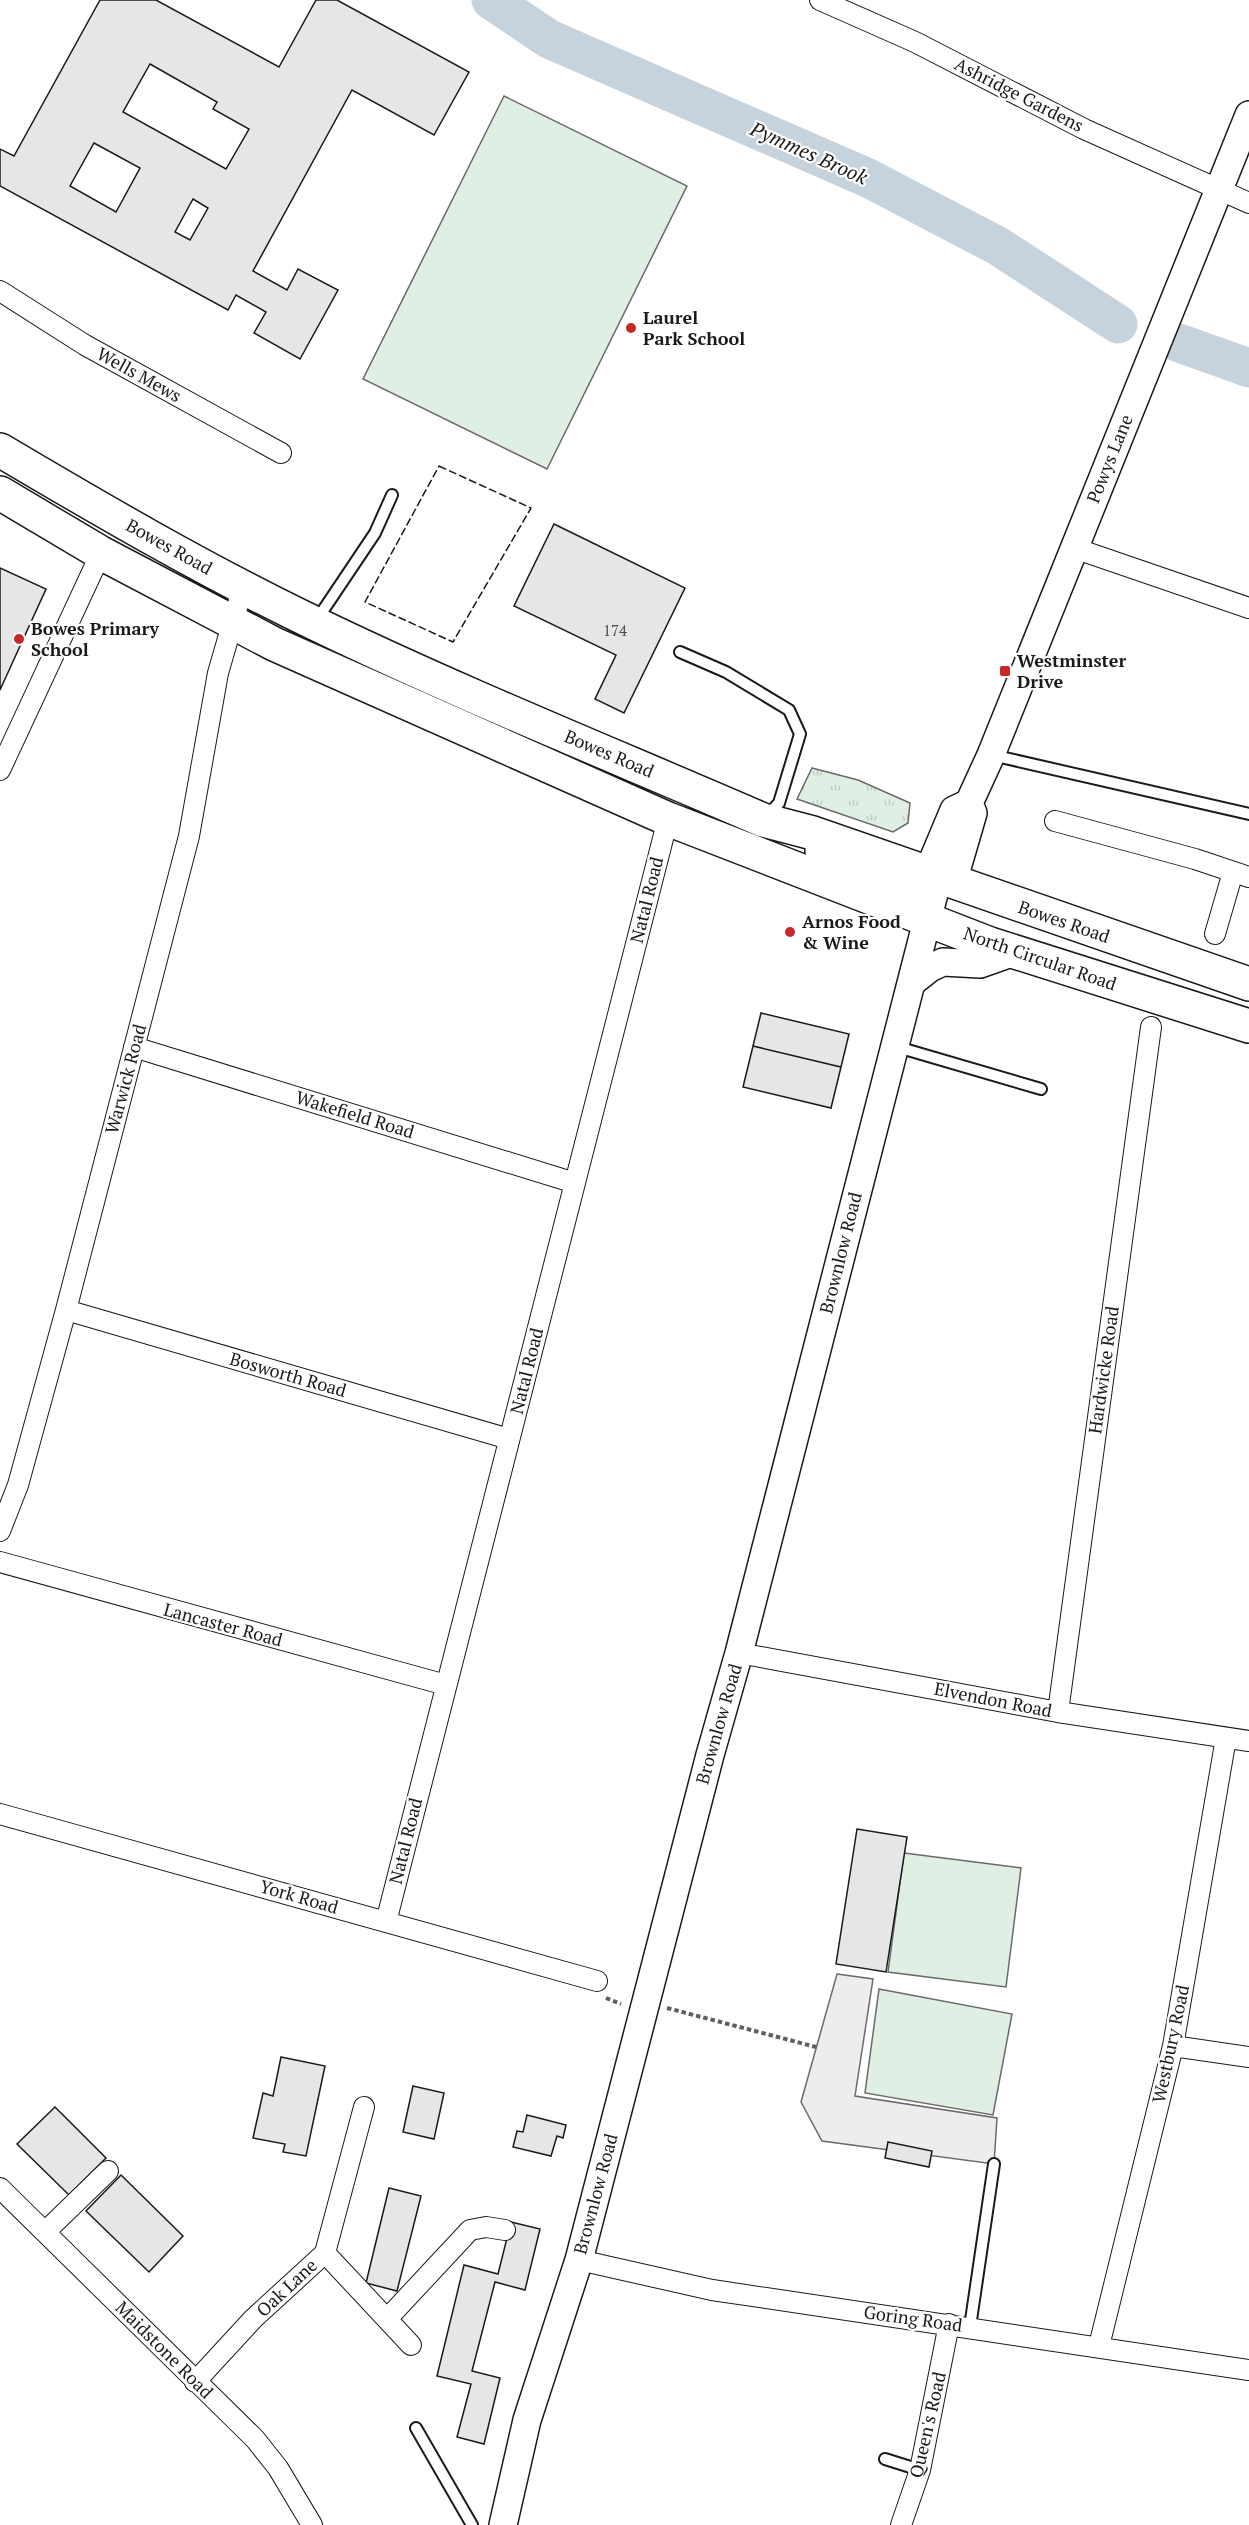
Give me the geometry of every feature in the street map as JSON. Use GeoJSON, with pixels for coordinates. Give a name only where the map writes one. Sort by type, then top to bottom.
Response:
{"type":"FeatureCollection","features":[{"type":"Feature","properties":{"kind":"highway","name":"Bowes Road"},"geometry":{"type":"LineString","coordinates":[[0,450],[166,547],[315,624],[469,694],[763,820],[813,833],[1249,984]]}},
{"type":"Feature","properties":{"kind":"highway","name":"Bowes Road"},"geometry":{"type":"LineString","coordinates":[[0,493],[101,553],[274,644],[668,819],[926,919]]}},
{"type":"Feature","properties":{"kind":"highway","name":"North Circular Road"},"geometry":{"type":"LineString","coordinates":[[926,919],[1014,952],[1153,1012]]}},
{"type":"Feature","properties":{"kind":"highway"},"geometry":{"type":"LineString","coordinates":[[1153,1012],[1249,1026]]}},
{"type":"Feature","properties":{"kind":"main road","name":"Powys Lane"},"geometry":{"type":"LineString","coordinates":[[926,919],[938,878],[933,860],[947,823],[954,810],[969,803],[991,754],[1249,115]]}},
{"type":"Feature","properties":{"kind":"main road"},"geometry":{"type":"LineString","coordinates":[[763,820],[810,847],[913,887],[922,894],[926,919]]}},
{"type":"Feature","properties":{"kind":"main road","name":"Brownlow Road"},"geometry":{"type":"LineString","coordinates":[[503,2525],[527,2420],[579,2260],[739,1653],[926,919]]}},
{"type":"Feature","properties":{"kind":"main road"},"geometry":{"type":"LineString","coordinates":[[911,982],[943,962],[980,964],[1014,952]]}},
{"type":"Feature","properties":{"kind":"street","name":"Ashridge Gardens"},"geometry":{"type":"LineString","coordinates":[[820,0],[915,42],[1084,129],[1249,203]]}},
{"type":"Feature","properties":{"kind":"street","name":"Wells Mews"},"geometry":{"type":"LineString","coordinates":[[0,291],[85,345],[280,453]]}},
{"type":"Feature","properties":{"kind":"street"},"geometry":{"type":"LineString","coordinates":[[1074,548],[1249,609]]}},
{"type":"Feature","properties":{"kind":"street"},"geometry":{"type":"LineString","coordinates":[[0,770],[101,553]]}},
{"type":"Feature","properties":{"kind":"street","name":"Warwick Road"},"geometry":{"type":"LineString","coordinates":[[0,1531],[9,1483],[66,1310],[189,836],[218,673],[243,587]]}},
{"type":"Feature","properties":{"kind":"street","name":"Natal Road"},"geometry":{"type":"LineString","coordinates":[[386,1922],[668,819]]}},
{"type":"Feature","properties":{"kind":"street"},"geometry":{"type":"LineString","coordinates":[[1055,821],[1241,875],[1215,934]]}},
{"type":"Feature","properties":{"kind":"street","name":"Hardwicke Road"},"geometry":{"type":"LineString","coordinates":[[1058,1712],[1153,1012]]}},
{"type":"Feature","properties":{"kind":"street","name":"Wakefield Road"},"geometry":{"type":"LineString","coordinates":[[134,1047],[575,1183]]}},
{"type":"Feature","properties":{"kind":"street","name":"Bosworth Road"},"geometry":{"type":"LineString","coordinates":[[66,1310],[509,1439]]}},
{"type":"Feature","properties":{"kind":"street","name":"Lancaster Road"},"geometry":{"type":"LineString","coordinates":[[0,1562],[446,1685]]}},
{"type":"Feature","properties":{"kind":"street","name":"Elvendon Road"},"geometry":{"type":"LineString","coordinates":[[739,1653],[1058,1712],[1249,1741]]}},
{"type":"Feature","properties":{"kind":"street","name":"Westbury Road"},"geometry":{"type":"LineString","coordinates":[[1099,2346],[1173,2046],[1226,1738]]}},
{"type":"Feature","properties":{"kind":"street","name":"York Road"},"geometry":{"type":"LineString","coordinates":[[0,1814],[597,1981]]}},
{"type":"Feature","properties":{"kind":"street"},"geometry":{"type":"LineString","coordinates":[[1173,2046],[1249,2057]]}},
{"type":"Feature","properties":{"kind":"street","name":"Oak Lane"},"geometry":{"type":"LineString","coordinates":[[195,2382],[253,2319],[325,2253],[364,2107]]}},
{"type":"Feature","properties":{"kind":"street"},"geometry":{"type":"LineString","coordinates":[[45,2232],[108,2171]]}},
{"type":"Feature","properties":{"kind":"street","name":"Maidstone Road"},"geometry":{"type":"LineString","coordinates":[[0,2188],[255,2439],[278,2468],[312,2525]]}},
{"type":"Feature","properties":{"kind":"street"},"geometry":{"type":"LineString","coordinates":[[387,2319],[470,2230],[486,2227],[505,2230]]}},
{"type":"Feature","properties":{"kind":"street"},"geometry":{"type":"LineString","coordinates":[[325,2253],[411,2345]]}},
{"type":"Feature","properties":{"kind":"street","name":"Goring Road"},"geometry":{"type":"LineString","coordinates":[[579,2260],[712,2290],[1249,2370]]}},
{"type":"Feature","properties":{"kind":"street","name":"Queen's Road"},"geometry":{"type":"LineString","coordinates":[[900,2525],[920,2470],[950,2324]]}},
{"type":"Feature","properties":{"kind":"lane"},"geometry":{"type":"LineString","coordinates":[[315,624],[375,533],[392,495]]}},
{"type":"Feature","properties":{"kind":"lane"},"geometry":{"type":"LineString","coordinates":[[680,652],[726,672],[789,710],[800,734],[779,803],[763,820]]}},
{"type":"Feature","properties":{"kind":"lane"},"geometry":{"type":"LineString","coordinates":[[991,754],[1249,814]]}},
{"type":"Feature","properties":{"kind":"lane"},"geometry":{"type":"LineString","coordinates":[[894,1046],[1041,1089]]}},
{"type":"Feature","properties":{"kind":"lane"},"geometry":{"type":"LineString","coordinates":[[970,2327],[994,2164]]}},
{"type":"Feature","properties":{"kind":"lane"},"geometry":{"type":"LineString","coordinates":[[416,2428],[472,2525]]}},
{"type":"Feature","properties":{"kind":"lane"},"geometry":{"type":"LineString","coordinates":[[885,2459],[920,2470]]}},
{"type":"Feature","properties":{"kind":"path"},"geometry":{"type":"LineString","coordinates":[[645,2004],[816,2047]]}},
{"type":"Feature","properties":{"kind":"green space"},"geometry":{"type":"Polygon","coordinates":[[[504,96],[687,186],[547,469],[363,379],[504,96]]]}},
{"type":"Feature","properties":{"kind":"green space"},"geometry":{"type":"Polygon","coordinates":[[[812,768],[858,780],[910,803],[908,823],[893,832],[797,799],[812,768]]]}},
{"type":"Feature","properties":{"kind":"green space"},"geometry":{"type":"Polygon","coordinates":[[[904,1853],[1021,1868],[1006,1987],[888,1972],[904,1853]]]}},
{"type":"Feature","properties":{"kind":"green space"},"geometry":{"type":"Polygon","coordinates":[[[879,1989],[1012,2014],[993,2115],[865,2093],[879,1989]]]}},
{"type":"Feature","properties":{"kind":"shaded area"},"geometry":{"type":"Polygon","coordinates":[[[837,1974],[873,1979],[855,2096],[997,2118],[994,2164],[822,2141],[801,2102],[837,1974]]]}},
{"type":"Feature","properties":{"kind":"building"},"geometry":{"type":"Polygon","coordinates":[[[100,0],[156,0],[279,67],[316,0],[337,0],[469,72],[434,135],[352,90],[253,271],[287,290],[298,269],[338,290],[300,359],[254,333],[266,312],[236,295],[228,310],[0,186],[0,149],[14,156],[100,0]],[[150,64],[123,112],[226,169],[249,129],[213,109],[217,102],[150,64]],[[94,143],[70,186],[116,212],[140,168],[94,143]],[[193,199],[175,232],[190,240],[208,208],[193,199]]]}},
{"type":"Feature","properties":{"kind":"building"},"geometry":{"type":"Polygon","coordinates":[[[554,524],[685,588],[624,713],[595,699],[616,655],[514,606],[554,524]]]}},
{"type":"Feature","properties":{"kind":"building"},"geometry":{"type":"Polygon","coordinates":[[[0,568],[46,589],[0,690],[0,568]]]}},
{"type":"Feature","properties":{"kind":"building"},"geometry":{"type":"Polygon","coordinates":[[[761,1013],[849,1034],[841,1067],[753,1046],[761,1013]]]}},
{"type":"Feature","properties":{"kind":"building"},"geometry":{"type":"Polygon","coordinates":[[[753,1046],[841,1067],[831,1108],[743,1087],[753,1046]]]}},
{"type":"Feature","properties":{"kind":"building"},"geometry":{"type":"Polygon","coordinates":[[[857,1829],[907,1837],[886,1972],[836,1964],[857,1829]]]}},
{"type":"Feature","properties":{"kind":"building"},"geometry":{"type":"Polygon","coordinates":[[[281,2057],[325,2066],[306,2156],[283,2152],[285,2144],[253,2138],[263,2093],[273,2096],[281,2057]]]}},
{"type":"Feature","properties":{"kind":"building"},"geometry":{"type":"Polygon","coordinates":[[[413,2086],[444,2093],[434,2139],[403,2132],[413,2086]]]}},
{"type":"Feature","properties":{"kind":"building"},"geometry":{"type":"Polygon","coordinates":[[[55,2107],[106,2158],[69,2195],[17,2144],[55,2107]]]}},
{"type":"Feature","properties":{"kind":"building"},"geometry":{"type":"Polygon","coordinates":[[[527,2115],[566,2125],[563,2138],[557,2136],[551,2156],[513,2147],[517,2131],[523,2132],[527,2115]]]}},
{"type":"Feature","properties":{"kind":"building"},"geometry":{"type":"Polygon","coordinates":[[[888,2142],[932,2151],[929,2167],[885,2158],[888,2142]]]}},
{"type":"Feature","properties":{"kind":"building"},"geometry":{"type":"Polygon","coordinates":[[[121,2175],[183,2236],[149,2272],[86,2211],[121,2175]]]}},
{"type":"Feature","properties":{"kind":"building"},"geometry":{"type":"Polygon","coordinates":[[[389,2188],[421,2196],[397,2291],[366,2283],[389,2188]]]}},
{"type":"Feature","properties":{"kind":"building"},"geometry":{"type":"Polygon","coordinates":[[[511,2222],[540,2229],[525,2290],[495,2282],[472,2371],[500,2378],[484,2444],[457,2437],[471,2384],[437,2376],[464,2265],[498,2274],[511,2222]]]}},
{"type":"Feature","properties":{"kind":"waterway","name":"Pymmes Brook"},"geometry":{"type":"LineString","coordinates":[[491,0],[549,39],[868,178],[998,246],[1118,324]]}},
{"type":"Feature","properties":{"kind":"waterway","name":"Pymmes Brook"},"geometry":{"type":"LineString","coordinates":[[1179,343],[1249,368]]}},
{"type":"Feature","properties":{"kind":"fence"},"geometry":{"type":"LineString","coordinates":[[439,466],[531,508],[453,642],[365,602],[439,466]]}},
{"type":"Feature","properties":{"kind":"place","name":"Laurel Park School"},"geometry":{"type":"Point","coordinates":[631,328]}},
{"type":"Feature","properties":{"kind":"place","name":"Bowes Primary School"},"geometry":{"type":"Point","coordinates":[19,639]}},
{"type":"Feature","properties":{"kind":"place","name":"Westminster Drive"},"geometry":{"type":"Point","coordinates":[1005,671]}},
{"type":"Feature","properties":{"kind":"place","name":"Arnos Food & Wine"},"geometry":{"type":"Point","coordinates":[790,932]}}]}
